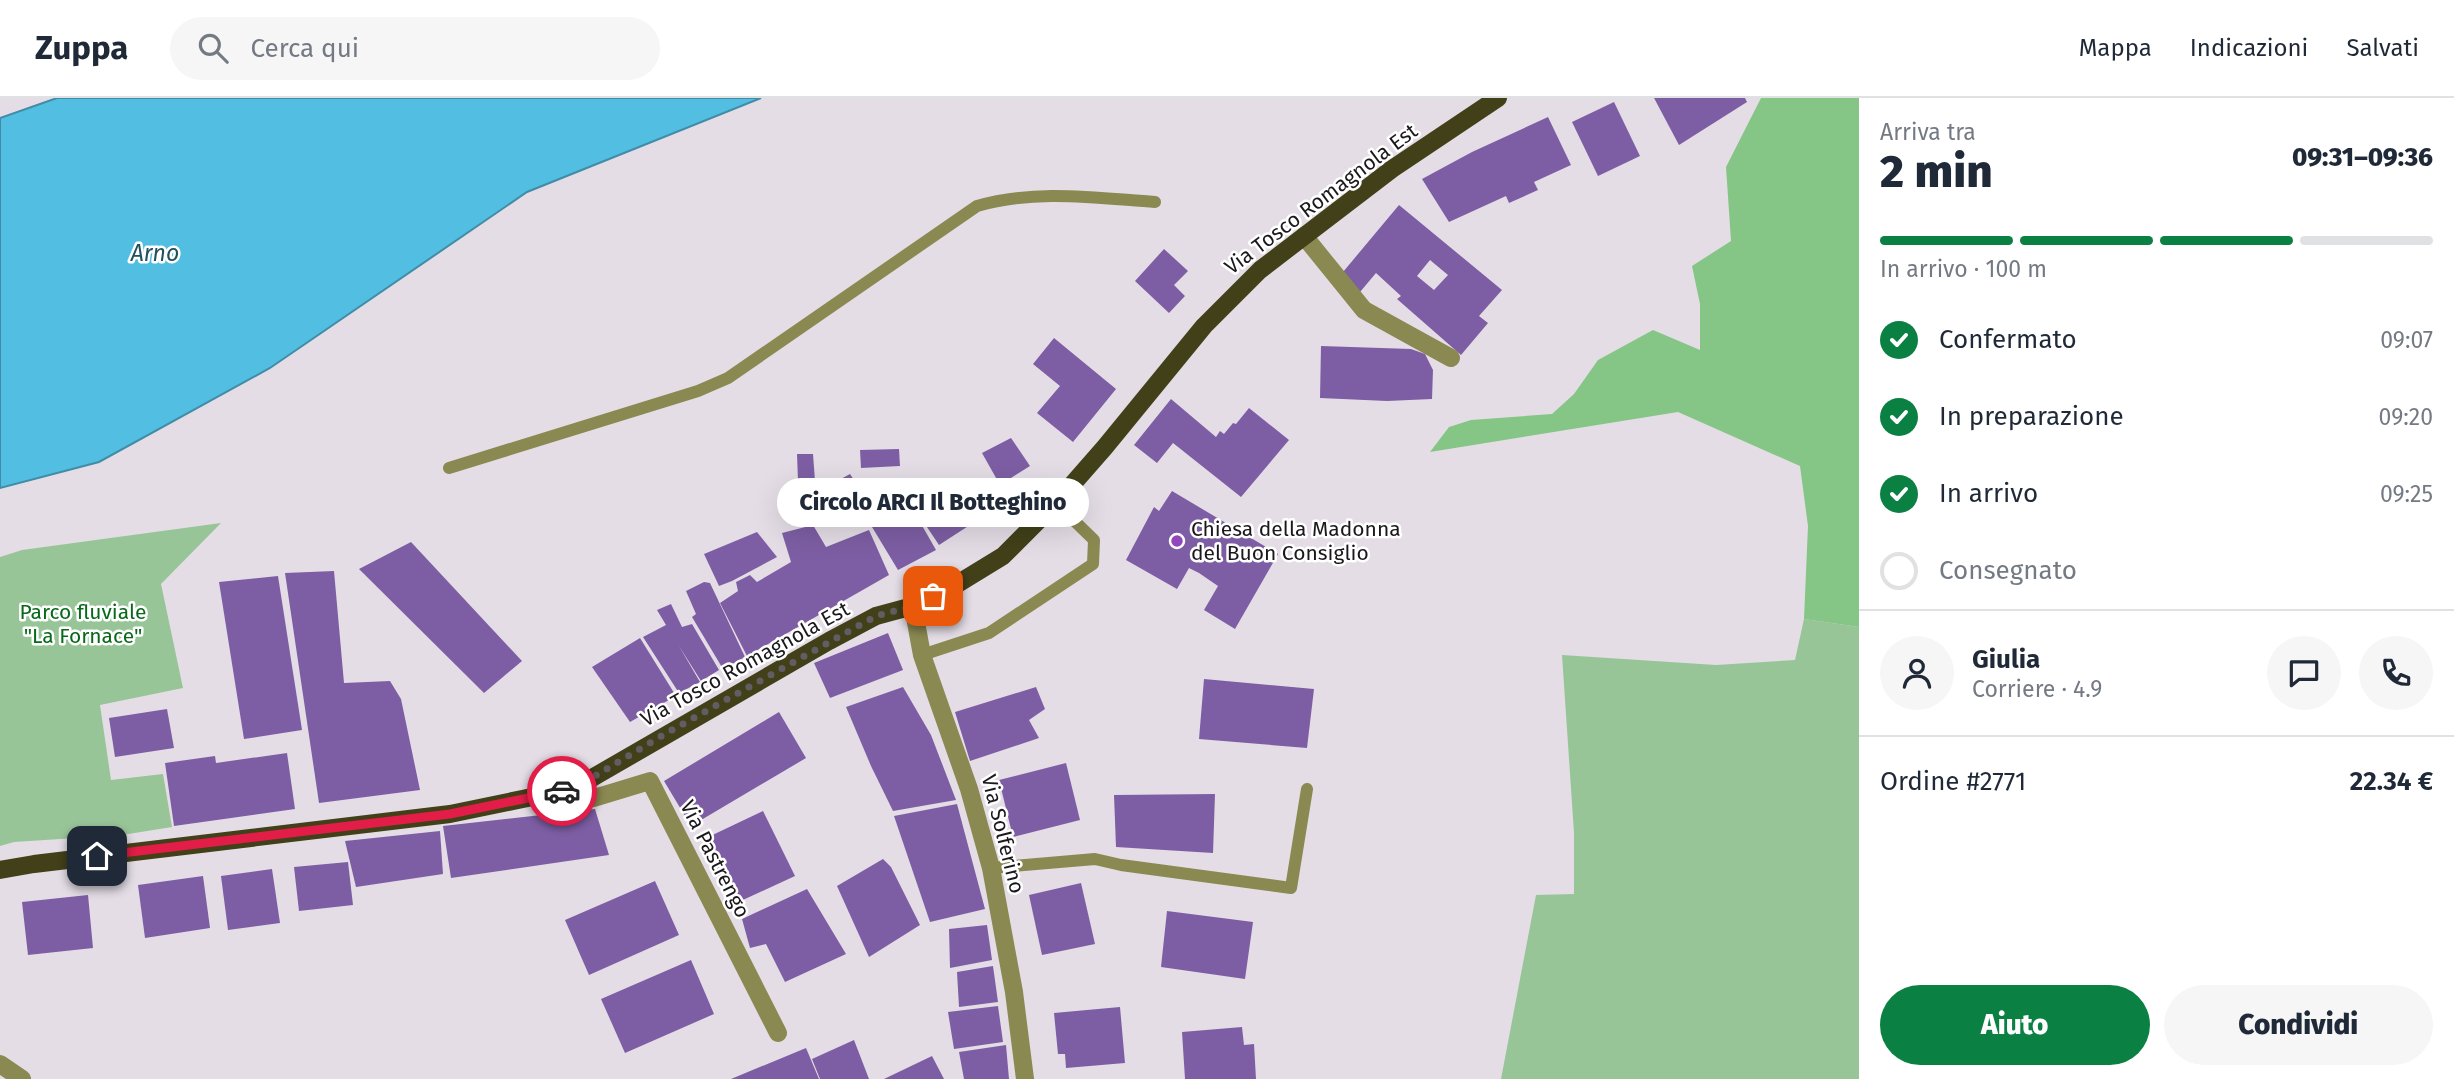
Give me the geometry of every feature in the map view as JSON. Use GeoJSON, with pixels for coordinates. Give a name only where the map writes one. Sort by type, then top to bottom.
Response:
{"type":"FeatureCollection","features":[{"type":"Feature","properties":{"kind":"main road","name":"Via Tosco Romagnola Est"},"geometry":{"type":"LineString","coordinates":[[0,870],[450,814],[571,789],[829,641],[876,616],[913,606],[954,586],[1003,556],[1056,503],[1222,305],[1259,270],[1392,169],[1498,98]]}},
{"type":"Feature","properties":{"kind":"street"},"geometry":{"type":"LineString","coordinates":[[1304,236],[1364,310],[1451,358]]}},
{"type":"Feature","properties":{"kind":"street","name":"Via Solferino"},"geometry":{"type":"LineString","coordinates":[[913,606],[922,655],[969,789],[990,868],[1014,992],[1025,1079]]}},
{"type":"Feature","properties":{"kind":"street","name":"Via Pastrengo"},"geometry":{"type":"LineString","coordinates":[[571,789],[594,798],[650,781],[778,1033]]}},
{"type":"Feature","properties":{"kind":"street"},"geometry":{"type":"LineString","coordinates":[[0,1064],[22,1079]]}},
{"type":"Feature","properties":{"kind":"lane"},"geometry":{"type":"LineString","coordinates":[[449,468],[698,391],[728,378],[978,206],[1005,198],[1047,197],[1156,202]]}},
{"type":"Feature","properties":{"kind":"lane"},"geometry":{"type":"LineString","coordinates":[[922,655],[989,633],[1093,565],[1094,540],[1056,503]]}},
{"type":"Feature","properties":{"kind":"lane"},"geometry":{"type":"LineString","coordinates":[[990,868],[1095,859],[1121,865],[1291,888],[1307,789]]}},
{"type":"Feature","properties":{"kind":"green space"},"geometry":{"type":"Polygon","coordinates":[[[1761,98],[1859,98],[1859,627],[1804,619],[1808,526],[1800,466],[1678,412],[1430,452],[1449,427],[1471,420],[1552,414],[1574,394],[1598,360],[1653,330],[1700,350],[1700,304],[1692,266],[1731,241],[1726,167],[1761,98]]]}},
{"type":"Feature","properties":{"kind":"green space","name":"Parco fluviale \"La Fornace\""},"geometry":{"type":"Polygon","coordinates":[[[221,523],[161,584],[183,688],[100,705],[111,780],[163,774],[172,827],[122,835],[14,842],[0,846],[0,557],[22,550],[221,523]]]}},
{"type":"Feature","properties":{"kind":"green space"},"geometry":{"type":"Polygon","coordinates":[[[1804,619],[1859,627],[1859,1079],[1501,1079],[1536,895],[1574,894],[1574,833],[1562,655],[1716,665],[1795,660],[1804,619]]]}},
{"type":"Feature","properties":{"kind":"water","name":"Arno"},"geometry":{"type":"Polygon","coordinates":[[[57,98],[761,98],[527,192],[270,368],[99,462],[0,488],[0,118],[57,98]]]}},
{"type":"Feature","properties":{"kind":"building"},"geometry":{"type":"Polygon","coordinates":[[[1654,98],[1745,98],[1747,102],[1679,145],[1654,98]]]}},
{"type":"Feature","properties":{"kind":"building"},"geometry":{"type":"Polygon","coordinates":[[[1614,102],[1640,156],[1598,176],[1572,122],[1614,102]]]}},
{"type":"Feature","properties":{"kind":"building"},"geometry":{"type":"Polygon","coordinates":[[[1548,117],[1571,165],[1534,182],[1538,190],[1509,203],[1506,196],[1449,222],[1422,179],[1472,152],[1548,117]]]}},
{"type":"Feature","properties":{"kind":"building"},"geometry":{"type":"Polygon","coordinates":[[[1399,205],[1502,290],[1479,316],[1488,323],[1461,355],[1397,299],[1401,296],[1376,273],[1360,292],[1343,272],[1399,205]],[[1430,260],[1417,276],[1434,290],[1448,275],[1430,260]]]}},
{"type":"Feature","properties":{"kind":"building"},"geometry":{"type":"Polygon","coordinates":[[[1164,249],[1188,271],[1174,285],[1185,296],[1169,313],[1135,281],[1164,249]]]}},
{"type":"Feature","properties":{"kind":"building"},"geometry":{"type":"Polygon","coordinates":[[[1054,338],[1116,389],[1073,442],[1037,413],[1060,386],[1033,364],[1054,338]]]}},
{"type":"Feature","properties":{"kind":"building"},"geometry":{"type":"Polygon","coordinates":[[[1321,346],[1411,349],[1425,354],[1433,370],[1432,399],[1387,401],[1320,398],[1321,346]]]}},
{"type":"Feature","properties":{"kind":"building"},"geometry":{"type":"Polygon","coordinates":[[[1171,399],[1216,437],[1220,431],[1224,434],[1233,423],[1236,424],[1249,408],[1289,440],[1241,497],[1173,443],[1157,463],[1134,445],[1171,399]]]}},
{"type":"Feature","properties":{"kind":"building"},"geometry":{"type":"Polygon","coordinates":[[[1011,438],[1030,466],[1000,485],[982,453],[1011,438]]]}},
{"type":"Feature","properties":{"kind":"building"},"geometry":{"type":"Polygon","coordinates":[[[899,449],[900,466],[861,468],[860,450],[899,449]]]}},
{"type":"Feature","properties":{"kind":"building"},"geometry":{"type":"Polygon","coordinates":[[[797,454],[813,454],[815,481],[798,481],[797,454]]]}},
{"type":"Feature","properties":{"kind":"building"},"geometry":{"type":"Polygon","coordinates":[[[850,474],[871,506],[834,526],[817,492],[850,474]]]}},
{"type":"Feature","properties":{"kind":"building"},"geometry":{"type":"Polygon","coordinates":[[[955,479],[970,480],[990,512],[939,545],[911,503],[955,479]]]}},
{"type":"Feature","properties":{"kind":"building"},"geometry":{"type":"Polygon","coordinates":[[[1172,491],[1278,554],[1235,629],[1204,610],[1218,586],[1199,573],[1189,568],[1177,589],[1126,560],[1154,507],[1159,511],[1172,491]]]}},
{"type":"Feature","properties":{"kind":"building"},"geometry":{"type":"Polygon","coordinates":[[[904,494],[936,550],[898,570],[866,517],[904,494]]]}},
{"type":"Feature","properties":{"kind":"building"},"geometry":{"type":"Polygon","coordinates":[[[813,525],[826,547],[869,530],[889,575],[747,656],[720,603],[738,591],[736,582],[750,575],[757,582],[791,562],[782,533],[813,525]]]}},
{"type":"Feature","properties":{"kind":"building"},"geometry":{"type":"Polygon","coordinates":[[[757,532],[777,557],[719,586],[704,554],[757,532]]]}},
{"type":"Feature","properties":{"kind":"building"},"geometry":{"type":"Polygon","coordinates":[[[411,542],[522,661],[484,693],[359,569],[411,542]]]}},
{"type":"Feature","properties":{"kind":"building"},"geometry":{"type":"Polygon","coordinates":[[[334,571],[344,683],[390,681],[401,699],[420,790],[319,803],[285,573],[334,571]]]}},
{"type":"Feature","properties":{"kind":"building"},"geometry":{"type":"Polygon","coordinates":[[[278,576],[302,730],[244,739],[219,582],[278,576]]]}},
{"type":"Feature","properties":{"kind":"building"},"geometry":{"type":"Polygon","coordinates":[[[704,582],[710,583],[745,657],[723,669],[692,617],[696,614],[686,591],[704,582]]]}},
{"type":"Feature","properties":{"kind":"building"},"geometry":{"type":"Polygon","coordinates":[[[671,604],[682,627],[692,624],[719,670],[701,681],[679,646],[700,682],[679,693],[643,637],[666,625],[657,610],[671,604]]]}},
{"type":"Feature","properties":{"kind":"building"},"geometry":{"type":"Polygon","coordinates":[[[888,633],[903,670],[830,698],[814,663],[888,633]]]}},
{"type":"Feature","properties":{"kind":"building"},"geometry":{"type":"Polygon","coordinates":[[[640,638],[676,696],[630,722],[592,667],[640,638]]]}},
{"type":"Feature","properties":{"kind":"building"},"geometry":{"type":"Polygon","coordinates":[[[1204,679],[1314,689],[1307,748],[1199,739],[1204,679]]]}},
{"type":"Feature","properties":{"kind":"building"},"geometry":{"type":"Polygon","coordinates":[[[903,687],[931,735],[956,800],[893,811],[871,766],[846,707],[903,687]]]}},
{"type":"Feature","properties":{"kind":"building"},"geometry":{"type":"Polygon","coordinates":[[[1036,687],[1045,709],[1029,720],[1039,738],[970,761],[955,712],[1036,687]]]}},
{"type":"Feature","properties":{"kind":"building"},"geometry":{"type":"Polygon","coordinates":[[[167,709],[174,748],[115,757],[109,718],[167,709]]]}},
{"type":"Feature","properties":{"kind":"building"},"geometry":{"type":"Polygon","coordinates":[[[779,712],[806,758],[691,826],[664,781],[779,712]]]}},
{"type":"Feature","properties":{"kind":"building"},"geometry":{"type":"Polygon","coordinates":[[[287,753],[295,809],[174,826],[165,763],[215,756],[216,763],[287,753]]]}},
{"type":"Feature","properties":{"kind":"building"},"geometry":{"type":"Polygon","coordinates":[[[1066,763],[1080,820],[1013,837],[999,780],[1066,763]]]}},
{"type":"Feature","properties":{"kind":"building"},"geometry":{"type":"Polygon","coordinates":[[[1215,794],[1213,853],[1116,847],[1114,795],[1215,794]]]}},
{"type":"Feature","properties":{"kind":"building"},"geometry":{"type":"Polygon","coordinates":[[[957,804],[985,909],[930,922],[894,816],[957,804]]]}},
{"type":"Feature","properties":{"kind":"building"},"geometry":{"type":"Polygon","coordinates":[[[595,809],[609,855],[451,878],[443,826],[595,809]]]}},
{"type":"Feature","properties":{"kind":"building"},"geometry":{"type":"Polygon","coordinates":[[[763,811],[795,876],[732,905],[702,840],[763,811]]]}},
{"type":"Feature","properties":{"kind":"building"},"geometry":{"type":"Polygon","coordinates":[[[440,831],[443,874],[356,887],[345,841],[440,831]]]}},
{"type":"Feature","properties":{"kind":"building"},"geometry":{"type":"Polygon","coordinates":[[[883,859],[891,867],[920,925],[869,957],[837,886],[883,859]]]}},
{"type":"Feature","properties":{"kind":"building"},"geometry":{"type":"Polygon","coordinates":[[[348,862],[353,905],[299,911],[294,867],[348,862]]]}},
{"type":"Feature","properties":{"kind":"building"},"geometry":{"type":"Polygon","coordinates":[[[272,869],[280,923],[228,930],[221,876],[272,869]]]}},
{"type":"Feature","properties":{"kind":"building"},"geometry":{"type":"Polygon","coordinates":[[[203,876],[210,928],[145,938],[138,885],[203,876]]]}},
{"type":"Feature","properties":{"kind":"building"},"geometry":{"type":"Polygon","coordinates":[[[655,881],[679,935],[589,975],[565,920],[655,881]]]}},
{"type":"Feature","properties":{"kind":"building"},"geometry":{"type":"Polygon","coordinates":[[[1081,883],[1095,944],[1042,955],[1029,895],[1081,883]]]}},
{"type":"Feature","properties":{"kind":"building"},"geometry":{"type":"Polygon","coordinates":[[[807,889],[846,954],[785,982],[766,944],[750,948],[742,919],[807,889]]]}},
{"type":"Feature","properties":{"kind":"building"},"geometry":{"type":"Polygon","coordinates":[[[88,895],[93,948],[28,955],[22,902],[88,895]]]}},
{"type":"Feature","properties":{"kind":"building"},"geometry":{"type":"Polygon","coordinates":[[[1167,911],[1253,922],[1245,979],[1161,967],[1167,911]]]}},
{"type":"Feature","properties":{"kind":"building"},"geometry":{"type":"Polygon","coordinates":[[[987,925],[992,960],[950,968],[949,929],[987,925]]]}},
{"type":"Feature","properties":{"kind":"building"},"geometry":{"type":"Polygon","coordinates":[[[691,960],[714,1014],[625,1053],[601,999],[691,960]]]}},
{"type":"Feature","properties":{"kind":"building"},"geometry":{"type":"Polygon","coordinates":[[[993,966],[998,1002],[959,1007],[957,972],[993,966]]]}},
{"type":"Feature","properties":{"kind":"building"},"geometry":{"type":"Polygon","coordinates":[[[998,1006],[1003,1042],[954,1049],[948,1012],[998,1006]]]}},
{"type":"Feature","properties":{"kind":"building"},"geometry":{"type":"Polygon","coordinates":[[[1120,1007],[1125,1063],[1066,1068],[1065,1054],[1058,1054],[1054,1013],[1120,1007]]]}},
{"type":"Feature","properties":{"kind":"building"},"geometry":{"type":"Polygon","coordinates":[[[1242,1027],[1244,1045],[1254,1044],[1256,1079],[1185,1079],[1182,1032],[1242,1027]]]}},
{"type":"Feature","properties":{"kind":"building"},"geometry":{"type":"Polygon","coordinates":[[[854,1040],[869,1079],[820,1079],[812,1059],[854,1040]]]}},
{"type":"Feature","properties":{"kind":"building"},"geometry":{"type":"Polygon","coordinates":[[[1006,1045],[1009,1079],[964,1079],[959,1052],[1006,1045]]]}},
{"type":"Feature","properties":{"kind":"building"},"geometry":{"type":"Polygon","coordinates":[[[806,1048],[819,1079],[731,1079],[806,1048]]]}},
{"type":"Feature","properties":{"kind":"building"},"geometry":{"type":"Polygon","coordinates":[[[932,1056],[944,1079],[884,1079],[932,1056]]]}},
{"type":"Feature","properties":{"kind":"way so far"},"geometry":{"type":"LineString","coordinates":[[562,791],[585,782],[876,616],[913,606],[933,596]]}},
{"type":"Feature","properties":{"kind":"place","name":"Chiesa della Madonna del Buon Consiglio"},"geometry":{"type":"Point","coordinates":[1177,541]}},
{"type":"Feature","properties":{"kind":"place","name":"Circolo ARCI Il Botteghino"},"geometry":{"type":"Point","coordinates":[933,596]}},
{"type":"Feature","properties":{"kind":"route"},"geometry":{"type":"LineString","coordinates":[[97,856],[450,814],[562,791]]}}]}
